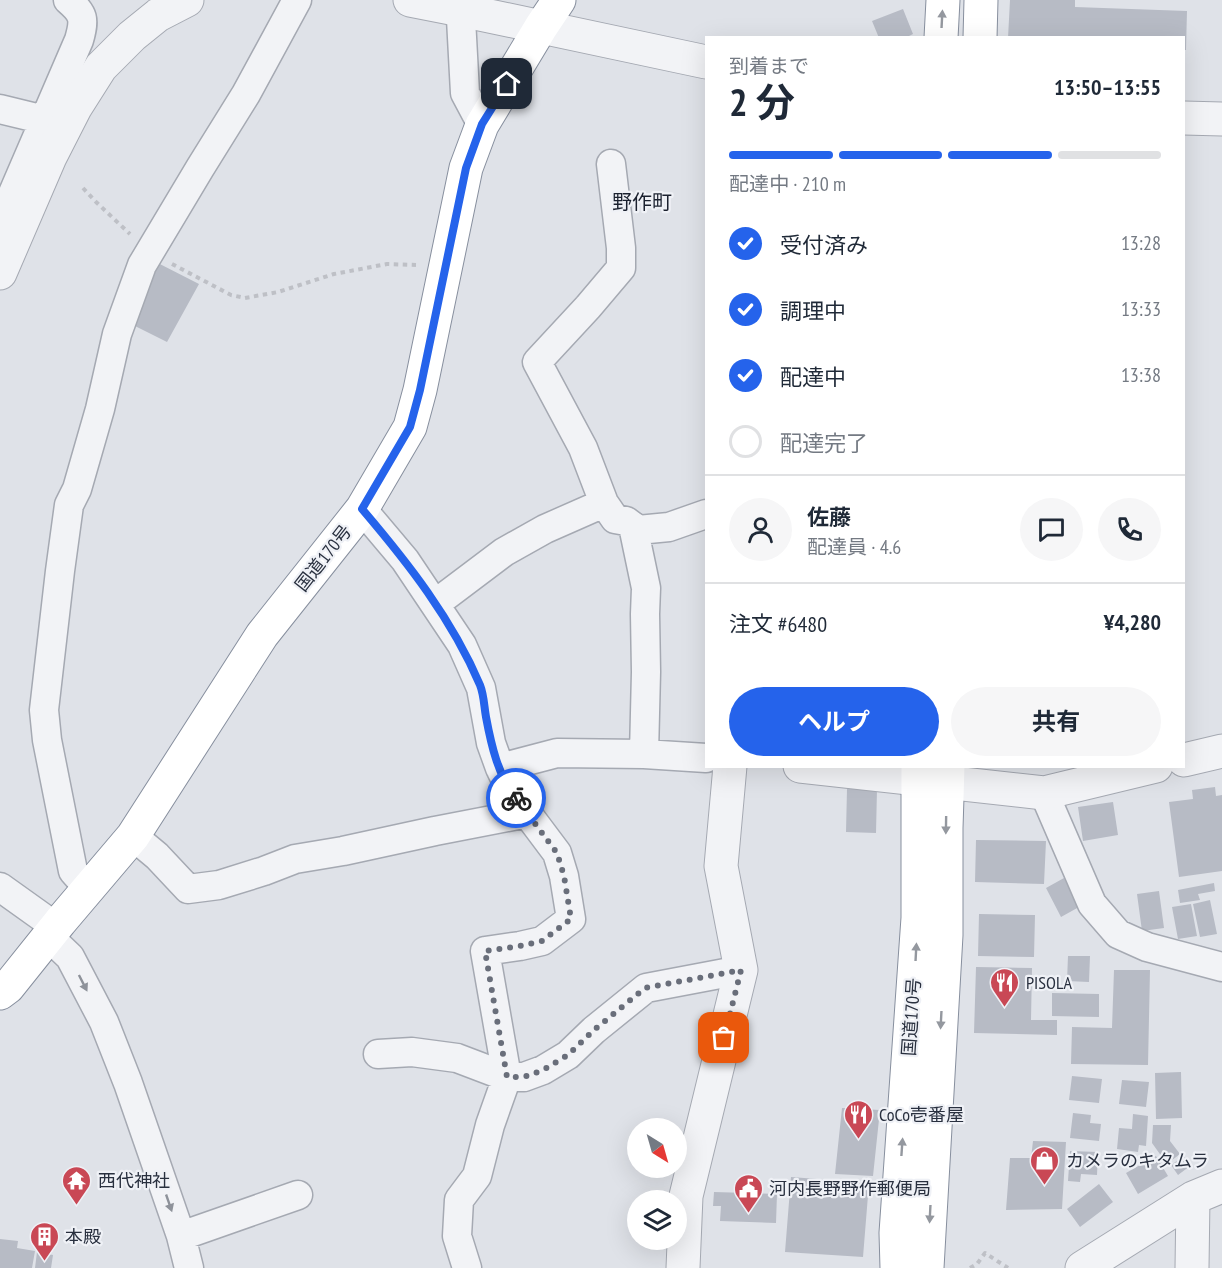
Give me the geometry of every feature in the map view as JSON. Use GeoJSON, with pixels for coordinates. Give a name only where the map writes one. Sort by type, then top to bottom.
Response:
{"type":"FeatureCollection","features":[{"type":"Feature","properties":{"kind":"highway","name":"国道170号"},"geometry":{"type":"LineString","coordinates":[[0,993],[8,987],[133,836],[262,635],[362,509],[410,427],[420,390],[466,168],[482,124],[559,0]]}},
{"type":"Feature","properties":{"kind":"highway"},"geometry":{"type":"LineString","coordinates":[[941,36],[943,0]]}},
{"type":"Feature","properties":{"kind":"highway"},"geometry":{"type":"LineString","coordinates":[[980,36],[981,0]]}},
{"type":"Feature","properties":{"kind":"highway","name":"国道170号"},"geometry":{"type":"LineString","coordinates":[[897,1268],[896,1233],[918,918],[933,773]]}},
{"type":"Feature","properties":{"kind":"highway","name":"国道170号"},"geometry":{"type":"LineString","coordinates":[[927,1268],[946,935],[933,773]]}},
{"type":"Feature","properties":{"kind":"street"},"geometry":{"type":"LineString","coordinates":[[0,223],[79,40],[83,24],[81,14],[68,0]]}},
{"type":"Feature","properties":{"kind":"street"},"geometry":{"type":"LineString","coordinates":[[0,273],[50,158],[75,108],[101,67],[132,36],[158,15],[187,0]]}},
{"type":"Feature","properties":{"kind":"street"},"geometry":{"type":"LineString","coordinates":[[88,888],[73,871],[47,741],[44,710],[69,506],[77,489],[100,409],[117,334],[142,265],[246,94],[297,0]]}},
{"type":"Feature","properties":{"kind":"street"},"geometry":{"type":"LineString","coordinates":[[410,0],[461,5],[541,27],[705,62]]}},
{"type":"Feature","properties":{"kind":"street"},"geometry":{"type":"LineString","coordinates":[[461,5],[465,93],[482,124]]}},
{"type":"Feature","properties":{"kind":"street"},"geometry":{"type":"LineString","coordinates":[[0,109],[45,120]]}},
{"type":"Feature","properties":{"kind":"street"},"geometry":{"type":"LineString","coordinates":[[1185,118],[1222,119]]}},
{"type":"Feature","properties":{"kind":"street"},"geometry":{"type":"LineString","coordinates":[[611,164],[621,248],[621,268],[537,362],[584,448],[604,502],[615,519],[626,521],[638,530],[669,527],[705,514]]}},
{"type":"Feature","properties":{"kind":"street"},"geometry":{"type":"LineString","coordinates":[[435,604],[504,552],[545,529],[604,502]]}},
{"type":"Feature","properties":{"kind":"street"},"geometry":{"type":"LineString","coordinates":[[362,509],[405,560],[462,645],[481,688],[491,743],[500,768],[512,793],[557,853],[564,876],[571,919],[542,941],[485,951],[507,1077],[490,1125],[477,1176],[459,1200],[457,1236],[467,1268]]}},
{"type":"Feature","properties":{"kind":"street"},"geometry":{"type":"LineString","coordinates":[[633,526],[646,588],[644,754]]}},
{"type":"Feature","properties":{"kind":"street"},"geometry":{"type":"LineString","coordinates":[[1185,760],[1222,751]]}},
{"type":"Feature","properties":{"kind":"street"},"geometry":{"type":"LineString","coordinates":[[500,768],[557,753],[644,754],[705,758]]}},
{"type":"Feature","properties":{"kind":"street"},"geometry":{"type":"LineString","coordinates":[[683,1268],[686,1196],[741,970],[721,866],[730,768]]}},
{"type":"Feature","properties":{"kind":"street"},"geometry":{"type":"LineString","coordinates":[[838,768],[933,773],[1044,793],[1148,768]]}},
{"type":"Feature","properties":{"kind":"street"},"geometry":{"type":"LineString","coordinates":[[1044,793],[1092,904],[1118,934],[1147,947],[1222,967]]}},
{"type":"Feature","properties":{"kind":"street"},"geometry":{"type":"LineString","coordinates":[[133,836],[157,856],[188,888],[219,885],[295,859],[528,813]]}},
{"type":"Feature","properties":{"kind":"street"},"geometry":{"type":"LineString","coordinates":[[0,887],[52,932],[70,957],[104,1022],[128,1083],[189,1268]]}},
{"type":"Feature","properties":{"kind":"street"},"geometry":{"type":"LineString","coordinates":[[378,1054],[412,1052],[457,1058],[507,1077],[524,1077],[543,1070],[568,1055],[645,988],[741,970]]}},
{"type":"Feature","properties":{"kind":"street"},"geometry":{"type":"LineString","coordinates":[[1082,1268],[1208,1192]]}},
{"type":"Feature","properties":{"kind":"street"},"geometry":{"type":"LineString","coordinates":[[1192,1268],[1208,1192]]}},
{"type":"Feature","properties":{"kind":"street"},"geometry":{"type":"LineString","coordinates":[[180,1236],[298,1195]]}},
{"type":"Feature","properties":{"kind":"path"},"geometry":{"type":"LineString","coordinates":[[83,188],[132,236]]}},
{"type":"Feature","properties":{"kind":"path"},"geometry":{"type":"LineString","coordinates":[[171,263],[231,295],[245,298],[278,292],[334,274],[387,264],[446,265]]}},
{"type":"Feature","properties":{"kind":"path"},"geometry":{"type":"LineString","coordinates":[[970,1268],[977,1264],[984,1253],[1008,1268]]}},
{"type":"Feature","properties":{"kind":"building"},"geometry":{"type":"Polygon","coordinates":[[[1010,0],[1075,0],[1075,7],[1187,11],[1186,50],[1185,36],[1008,36],[1010,0]]]}},
{"type":"Feature","properties":{"kind":"building"},"geometry":{"type":"Polygon","coordinates":[[[903,9],[913,34],[878,36],[872,21],[903,9]]]}},
{"type":"Feature","properties":{"kind":"building"},"geometry":{"type":"Polygon","coordinates":[[[150,259],[199,284],[167,342],[123,320],[150,259]]]}},
{"type":"Feature","properties":{"kind":"building"},"geometry":{"type":"Polygon","coordinates":[[[1215,787],[1216,796],[1222,795],[1222,871],[1179,877],[1169,802],[1193,799],[1192,790],[1215,787]]]}},
{"type":"Feature","properties":{"kind":"building"},"geometry":{"type":"Polygon","coordinates":[[[847,789],[877,789],[876,833],[846,832],[847,789]]]}},
{"type":"Feature","properties":{"kind":"building"},"geometry":{"type":"Polygon","coordinates":[[[1113,802],[1118,835],[1083,841],[1078,807],[1113,802]]]}},
{"type":"Feature","properties":{"kind":"building"},"geometry":{"type":"Polygon","coordinates":[[[976,840],[1046,841],[1044,884],[975,882],[976,840]]]}},
{"type":"Feature","properties":{"kind":"building"},"geometry":{"type":"Polygon","coordinates":[[[1064,878],[1079,907],[1061,917],[1046,888],[1064,878]]]}},
{"type":"Feature","properties":{"kind":"building"},"geometry":{"type":"Polygon","coordinates":[[[1214,883],[1215,891],[1198,894],[1200,900],[1180,903],[1178,890],[1214,883]]]}},
{"type":"Feature","properties":{"kind":"building"},"geometry":{"type":"Polygon","coordinates":[[[1159,891],[1164,928],[1142,931],[1137,894],[1159,891]]]}},
{"type":"Feature","properties":{"kind":"building"},"geometry":{"type":"Polygon","coordinates":[[[1210,900],[1217,934],[1200,937],[1193,904],[1210,900]]]}},
{"type":"Feature","properties":{"kind":"building"},"geometry":{"type":"Polygon","coordinates":[[[1191,904],[1197,936],[1178,939],[1172,907],[1191,904]]]}},
{"type":"Feature","properties":{"kind":"building"},"geometry":{"type":"Polygon","coordinates":[[[979,914],[1035,915],[1034,957],[978,956],[979,914]]]}},
{"type":"Feature","properties":{"kind":"building"},"geometry":{"type":"Polygon","coordinates":[[[1068,956],[1090,956],[1089,982],[1067,981],[1068,956]]]}},
{"type":"Feature","properties":{"kind":"building"},"geometry":{"type":"Polygon","coordinates":[[[976,967],[1032,968],[1031,1020],[1057,1020],[1057,1035],[974,1033],[976,967]]]}},
{"type":"Feature","properties":{"kind":"building"},"geometry":{"type":"Polygon","coordinates":[[[1114,970],[1150,970],[1148,1065],[1071,1064],[1072,1027],[1112,1028],[1114,970]]]}},
{"type":"Feature","properties":{"kind":"building"},"geometry":{"type":"Polygon","coordinates":[[[1052,993],[1099,994],[1099,1017],[1052,1016],[1052,993]]]}},
{"type":"Feature","properties":{"kind":"building"},"geometry":{"type":"Polygon","coordinates":[[[1181,1072],[1182,1118],[1156,1119],[1155,1073],[1181,1072]]]}},
{"type":"Feature","properties":{"kind":"building"},"geometry":{"type":"Polygon","coordinates":[[[1072,1076],[1102,1079],[1099,1103],[1069,1100],[1072,1076]]]}},
{"type":"Feature","properties":{"kind":"building"},"geometry":{"type":"Polygon","coordinates":[[[1122,1080],[1149,1082],[1146,1107],[1119,1104],[1122,1080]]]}},
{"type":"Feature","properties":{"kind":"building","name":"CoCo壱番屋"},"geometry":{"type":"Polygon","coordinates":[[[842,1108],[880,1110],[873,1176],[835,1174],[842,1108]]]}},
{"type":"Feature","properties":{"kind":"building"},"geometry":{"type":"Polygon","coordinates":[[[1073,1113],[1091,1115],[1090,1123],[1101,1124],[1099,1141],[1070,1138],[1073,1113]]]}},
{"type":"Feature","properties":{"kind":"building"},"geometry":{"type":"Polygon","coordinates":[[[1133,1114],[1148,1116],[1146,1146],[1139,1145],[1138,1152],[1117,1149],[1119,1128],[1132,1129],[1133,1114]]]}},
{"type":"Feature","properties":{"kind":"building"},"geometry":{"type":"Polygon","coordinates":[[[1153,1125],[1171,1125],[1170,1141],[1180,1154],[1167,1164],[1152,1143],[1153,1125]]]}},
{"type":"Feature","properties":{"kind":"building"},"geometry":{"type":"Polygon","coordinates":[[[1033,1141],[1066,1142],[1062,1209],[1006,1210],[1010,1158],[1031,1158],[1033,1141]]]}},
{"type":"Feature","properties":{"kind":"building"},"geometry":{"type":"Polygon","coordinates":[[[1070,1151],[1098,1152],[1097,1175],[1081,1174],[1080,1182],[1068,1181],[1070,1151]]]}},
{"type":"Feature","properties":{"kind":"building"},"geometry":{"type":"Polygon","coordinates":[[[1156,1156],[1168,1176],[1138,1194],[1126,1173],[1156,1156]]]}},
{"type":"Feature","properties":{"kind":"building"},"geometry":{"type":"Polygon","coordinates":[[[1184,1156],[1190,1166],[1178,1175],[1171,1165],[1184,1156]]]}},
{"type":"Feature","properties":{"kind":"building"},"geometry":{"type":"Polygon","coordinates":[[[791,1177],[869,1183],[863,1257],[785,1252],[791,1177]]]}},
{"type":"Feature","properties":{"kind":"building"},"geometry":{"type":"Polygon","coordinates":[[[1099,1184],[1113,1202],[1080,1227],[1067,1209],[1099,1184]]]}},
{"type":"Feature","properties":{"kind":"building","name":"河内長野野作郵便局"},"geometry":{"type":"Polygon","coordinates":[[[714,1192],[777,1194],[776,1223],[720,1221],[721,1206],[713,1206],[714,1192]]]}},
{"type":"Feature","properties":{"kind":"building"},"geometry":{"type":"Polygon","coordinates":[[[0,1239],[18,1241],[17,1248],[35,1251],[32,1268],[0,1268],[0,1239]]]}},
{"type":"Feature","properties":{"kind":"building","name":"本殿"},"geometry":{"type":"Polygon","coordinates":[[[37,1252],[53,1255],[51,1268],[35,1268],[37,1252]]]}},
{"type":"Feature","properties":{"kind":"way so far"},"geometry":{"type":"LineString","coordinates":[[516,798],[557,853],[564,876],[571,919],[542,941],[485,951],[507,1077],[524,1077],[543,1070],[568,1055],[645,988],[741,970],[724,1038]]}},
{"type":"Feature","properties":{"kind":"place","name":"PISOLA"},"geometry":{"type":"Point","coordinates":[1005,1008]}},
{"type":"Feature","properties":{"kind":"place","name":"CoCo壱番屋"},"geometry":{"type":"Point","coordinates":[858,1140]}},
{"type":"Feature","properties":{"kind":"place","name":"カメラのキタムラ"},"geometry":{"type":"Point","coordinates":[1045,1186]}},
{"type":"Feature","properties":{"kind":"place","name":"西代神社"},"geometry":{"type":"Point","coordinates":[77,1206]}},
{"type":"Feature","properties":{"kind":"place","name":"河内長野野作郵便局"},"geometry":{"type":"Point","coordinates":[748,1214]}},
{"type":"Feature","properties":{"kind":"place","name":"本殿"},"geometry":{"type":"Point","coordinates":[44,1262]}},
{"type":"Feature","properties":{"kind":"district","name":"野作町"},"geometry":{"type":"Point","coordinates":[642,202]}},
{"type":"Feature","properties":{"kind":"route"},"geometry":{"type":"LineString","coordinates":[[507,84],[482,124],[466,168],[420,390],[410,427],[362,509],[405,560],[462,645],[481,688],[491,743],[500,768],[516,798]]}}]}
